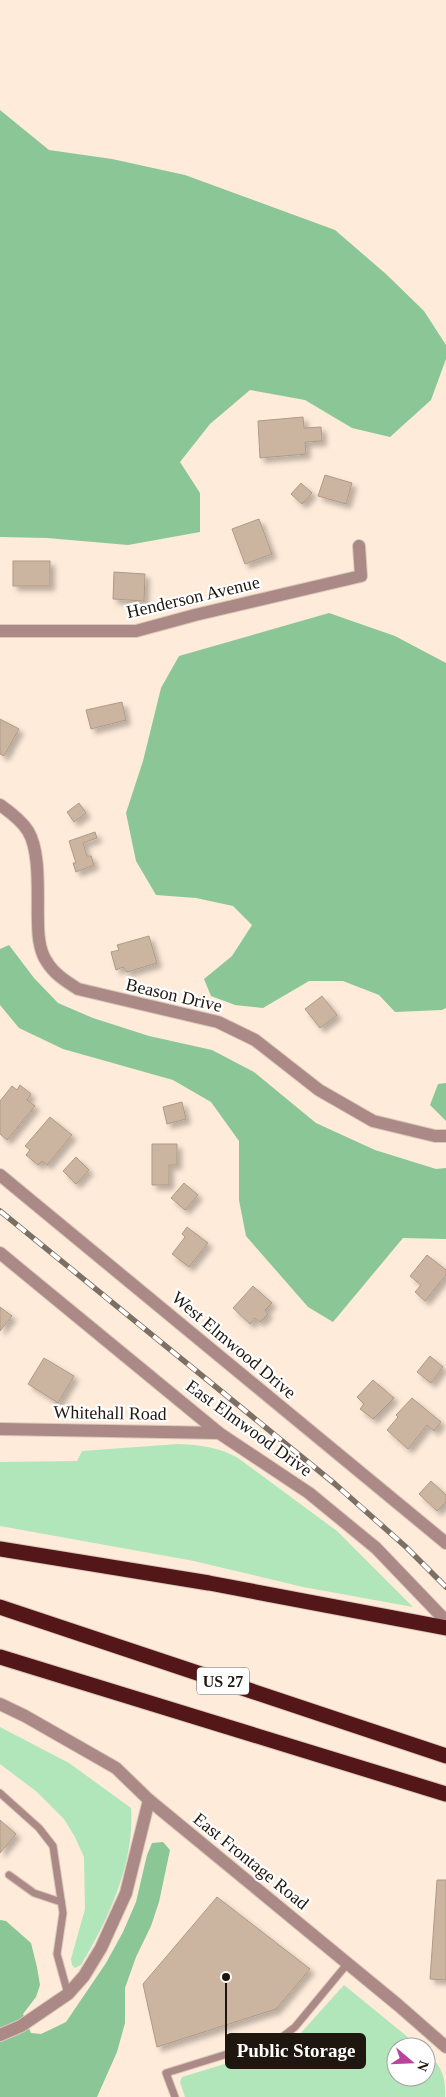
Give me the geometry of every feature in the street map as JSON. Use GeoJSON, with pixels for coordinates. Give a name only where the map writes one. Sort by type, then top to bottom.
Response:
{"type":"FeatureCollection","features":[{"type":"Feature","properties":{"kind":"highway"},"geometry":{"type":"LineString","coordinates":[[0,1550],[209,1583],[446,1628]]}},
{"type":"Feature","properties":{"kind":"highway","name":"US 27"},"geometry":{"type":"LineString","coordinates":[[0,1607],[446,1756]]}},
{"type":"Feature","properties":{"kind":"highway","name":"US 27"},"geometry":{"type":"LineString","coordinates":[[0,1657],[446,1794]]}},
{"type":"Feature","properties":{"kind":"street","name":"Henderson Avenue"},"geometry":{"type":"LineString","coordinates":[[0,631],[136,631],[194,615],[361,576],[359,546]]}},
{"type":"Feature","properties":{"kind":"street","name":"Beason Drive"},"geometry":{"type":"LineString","coordinates":[[0,805],[15,816],[28,831],[35,849],[38,939],[46,962],[62,979],[78,990],[218,1022],[255,1040],[319,1090],[373,1121],[435,1136],[446,1136]]}},
{"type":"Feature","properties":{"kind":"street","name":"West Elmwood Drive"},"geometry":{"type":"LineString","coordinates":[[0,1175],[446,1543]]}},
{"type":"Feature","properties":{"kind":"street","name":"East Elmwood Drive"},"geometry":{"type":"LineString","coordinates":[[0,1253],[219,1433],[309,1493],[376,1548],[446,1622]]}},
{"type":"Feature","properties":{"kind":"street","name":"Whitehall Road"},"geometry":{"type":"LineString","coordinates":[[0,1429],[219,1433]]}},
{"type":"Feature","properties":{"kind":"street","name":"East Frontage Road"},"geometry":{"type":"LineString","coordinates":[[0,1704],[25,1716],[116,1768],[149,1800],[348,1963],[446,2047]]}},
{"type":"Feature","properties":{"kind":"street"},"geometry":{"type":"LineString","coordinates":[[0,2034],[21,2026],[68,1994],[84,1976],[101,1948],[126,1893],[149,1800]]}},
{"type":"Feature","properties":{"kind":"lane"},"geometry":{"type":"LineString","coordinates":[[0,1793],[40,1828],[53,1846],[63,1913],[57,1954],[68,1994]]}},
{"type":"Feature","properties":{"kind":"lane"},"geometry":{"type":"LineString","coordinates":[[9,1875],[34,1893],[62,1902]]}},
{"type":"Feature","properties":{"kind":"lane"},"geometry":{"type":"LineString","coordinates":[[175,2097],[166,2073],[282,2037],[296,2027],[348,1963]]}},
{"type":"Feature","properties":{"kind":"green space"},"geometry":{"type":"Polygon","coordinates":[[[0,110],[49,150],[112,159],[185,175],[335,230],[386,274],[424,311],[446,345],[446,359],[431,400],[390,437],[352,428],[305,400],[250,390],[210,424],[180,462],[200,493],[200,532],[128,545],[47,538],[0,537],[0,110]]]}},
{"type":"Feature","properties":{"kind":"green space"},"geometry":{"type":"Polygon","coordinates":[[[329,613],[395,636],[446,663],[446,1008],[442,1010],[395,1012],[379,995],[343,981],[309,981],[263,1008],[235,1005],[211,996],[204,979],[232,956],[252,925],[233,906],[196,898],[156,895],[136,861],[126,813],[143,761],[161,688],[179,656],[329,613]]]}},
{"type":"Feature","properties":{"kind":"green space"},"geometry":{"type":"Polygon","coordinates":[[[9,945],[34,978],[58,1003],[93,1018],[149,1036],[212,1050],[254,1072],[316,1123],[375,1150],[436,1169],[446,1168],[446,1239],[403,1238],[333,1322],[308,1307],[246,1236],[239,1200],[239,1141],[211,1102],[173,1080],[63,1049],[19,1028],[0,1005],[0,949],[9,945]]]}},
{"type":"Feature","properties":{"kind":"green space"},"geometry":{"type":"Polygon","coordinates":[[[446,1083],[446,1121],[430,1105],[438,1084],[446,1083]]]}},
{"type":"Feature","properties":{"kind":"green space"},"geometry":{"type":"Polygon","coordinates":[[[178,1444],[209,1447],[238,1458],[337,1531],[413,1607],[303,1587],[194,1561],[0,1526],[0,1462],[77,1461],[82,1451],[178,1444]]]}},
{"type":"Feature","properties":{"kind":"green space"},"geometry":{"type":"Polygon","coordinates":[[[0,1727],[69,1763],[131,1808],[129,1849],[118,1890],[91,1948],[81,1965],[75,1968],[72,1965],[71,1959],[85,1909],[84,1857],[64,1819],[37,1792],[0,1764],[0,1727]]]}},
{"type":"Feature","properties":{"kind":"green space"},"geometry":{"type":"Polygon","coordinates":[[[163,1842],[170,1850],[159,1902],[125,1988],[125,2023],[117,2052],[97,2097],[0,2097],[0,1920],[6,1921],[31,1943],[40,1985],[36,1997],[23,2014],[31,2033],[41,2034],[66,2022],[106,1963],[123,1932],[136,1902],[147,1855],[152,1843],[163,1842]]]}},
{"type":"Feature","properties":{"kind":"green space"},"geometry":{"type":"Polygon","coordinates":[[[344,1985],[408,2037],[386,2037],[386,2087],[436,2087],[436,2063],[442,2072],[445,2083],[445,2097],[185,2097],[180,2082],[182,2077],[291,2044],[344,1985]]]}},
{"type":"Feature","properties":{"kind":"building"},"geometry":{"type":"Polygon","coordinates":[[[303,417],[304,428],[321,427],[322,441],[305,442],[306,454],[260,458],[258,421],[303,417]]]}},
{"type":"Feature","properties":{"kind":"building"},"geometry":{"type":"Polygon","coordinates":[[[325,475],[352,483],[346,504],[318,496],[325,475]]]}},
{"type":"Feature","properties":{"kind":"building"},"geometry":{"type":"Polygon","coordinates":[[[301,483],[312,493],[302,504],[291,494],[301,483]]]}},
{"type":"Feature","properties":{"kind":"building"},"geometry":{"type":"Polygon","coordinates":[[[259,519],[272,554],[245,564],[232,529],[259,519]]]}},
{"type":"Feature","properties":{"kind":"building"},"geometry":{"type":"Polygon","coordinates":[[[13,561],[50,561],[50,586],[13,586],[13,561]]]}},
{"type":"Feature","properties":{"kind":"building"},"geometry":{"type":"Polygon","coordinates":[[[114,572],[145,574],[144,601],[113,599],[114,572]]]}},
{"type":"Feature","properties":{"kind":"building"},"geometry":{"type":"Polygon","coordinates":[[[122,702],[126,720],[91,729],[86,710],[122,702]]]}},
{"type":"Feature","properties":{"kind":"building"},"geometry":{"type":"Polygon","coordinates":[[[0,719],[19,729],[4,756],[0,754],[0,719]]]}},
{"type":"Feature","properties":{"kind":"building"},"geometry":{"type":"Polygon","coordinates":[[[79,803],[86,813],[74,822],[67,812],[79,803]]]}},
{"type":"Feature","properties":{"kind":"building"},"geometry":{"type":"Polygon","coordinates":[[[95,832],[97,838],[83,843],[87,856],[91,856],[94,865],[76,872],[73,863],[76,863],[69,841],[95,832]]]}},
{"type":"Feature","properties":{"kind":"building"},"geometry":{"type":"Polygon","coordinates":[[[149,936],[157,963],[127,972],[123,967],[116,970],[111,952],[119,950],[117,945],[149,936]]]}},
{"type":"Feature","properties":{"kind":"building"},"geometry":{"type":"Polygon","coordinates":[[[322,996],[337,1015],[320,1028],[305,1009],[322,996]]]}},
{"type":"Feature","properties":{"kind":"building"},"geometry":{"type":"Polygon","coordinates":[[[20,1085],[31,1094],[27,1100],[35,1106],[7,1140],[0,1134],[0,1101],[12,1086],[17,1090],[20,1085]]]}},
{"type":"Feature","properties":{"kind":"building"},"geometry":{"type":"Polygon","coordinates":[[[182,1102],[186,1119],[167,1124],[163,1107],[182,1102]]]}},
{"type":"Feature","properties":{"kind":"building"},"geometry":{"type":"Polygon","coordinates":[[[50,1117],[72,1135],[47,1165],[42,1161],[38,1165],[26,1155],[30,1150],[25,1146],[50,1117]]]}},
{"type":"Feature","properties":{"kind":"building"},"geometry":{"type":"Polygon","coordinates":[[[152,1144],[177,1144],[177,1165],[169,1165],[169,1185],[152,1185],[152,1144]]]}},
{"type":"Feature","properties":{"kind":"building"},"geometry":{"type":"Polygon","coordinates":[[[76,1157],[89,1170],[76,1184],[63,1171],[76,1157]]]}},
{"type":"Feature","properties":{"kind":"building"},"geometry":{"type":"Polygon","coordinates":[[[184,1183],[198,1195],[185,1210],[171,1198],[184,1183]]]}},
{"type":"Feature","properties":{"kind":"building"},"geometry":{"type":"Polygon","coordinates":[[[187,1227],[208,1243],[189,1267],[172,1254],[185,1237],[182,1234],[187,1227]]]}},
{"type":"Feature","properties":{"kind":"building"},"geometry":{"type":"Polygon","coordinates":[[[427,1255],[446,1270],[446,1275],[425,1301],[415,1292],[421,1285],[410,1276],[427,1255]]]}},
{"type":"Feature","properties":{"kind":"building"},"geometry":{"type":"Polygon","coordinates":[[[253,1286],[272,1303],[265,1310],[268,1314],[260,1322],[255,1318],[250,1324],[233,1308],[253,1286]]]}},
{"type":"Feature","properties":{"kind":"building"},"geometry":{"type":"Polygon","coordinates":[[[0,1307],[12,1316],[0,1331],[0,1307]]]}},
{"type":"Feature","properties":{"kind":"building"},"geometry":{"type":"Polygon","coordinates":[[[430,1356],[443,1367],[431,1383],[417,1372],[430,1356]]]}},
{"type":"Feature","properties":{"kind":"building"},"geometry":{"type":"Polygon","coordinates":[[[44,1358],[74,1376],[58,1403],[28,1384],[44,1358]]]}},
{"type":"Feature","properties":{"kind":"building"},"geometry":{"type":"Polygon","coordinates":[[[373,1380],[394,1398],[373,1419],[360,1409],[364,1404],[357,1397],[373,1380]]]}},
{"type":"Feature","properties":{"kind":"building"},"geometry":{"type":"Polygon","coordinates":[[[412,1398],[441,1422],[434,1431],[427,1425],[408,1449],[387,1430],[398,1417],[396,1415],[412,1398]]]}},
{"type":"Feature","properties":{"kind":"building"},"geometry":{"type":"Polygon","coordinates":[[[431,1481],[446,1495],[446,1502],[437,1511],[419,1494],[431,1481]]]}},
{"type":"Feature","properties":{"kind":"building"},"geometry":{"type":"Polygon","coordinates":[[[0,1820],[16,1834],[0,1853],[0,1820]]]}},
{"type":"Feature","properties":{"kind":"building"},"geometry":{"type":"Polygon","coordinates":[[[437,1880],[446,1880],[446,1980],[430,1979],[437,1880]]]}},
{"type":"Feature","properties":{"kind":"building"},"geometry":{"type":"Polygon","coordinates":[[[217,1897],[310,1969],[276,2009],[157,2047],[143,1984],[217,1897]]]}},
{"type":"Feature","properties":{"kind":"railway"},"geometry":{"type":"LineString","coordinates":[[0,1211],[335,1484],[406,1547],[446,1587]]}},
{"type":"Feature","properties":{"kind":"place","name":"Public Storage"},"geometry":{"type":"Point","coordinates":[226,1977]}}]}
